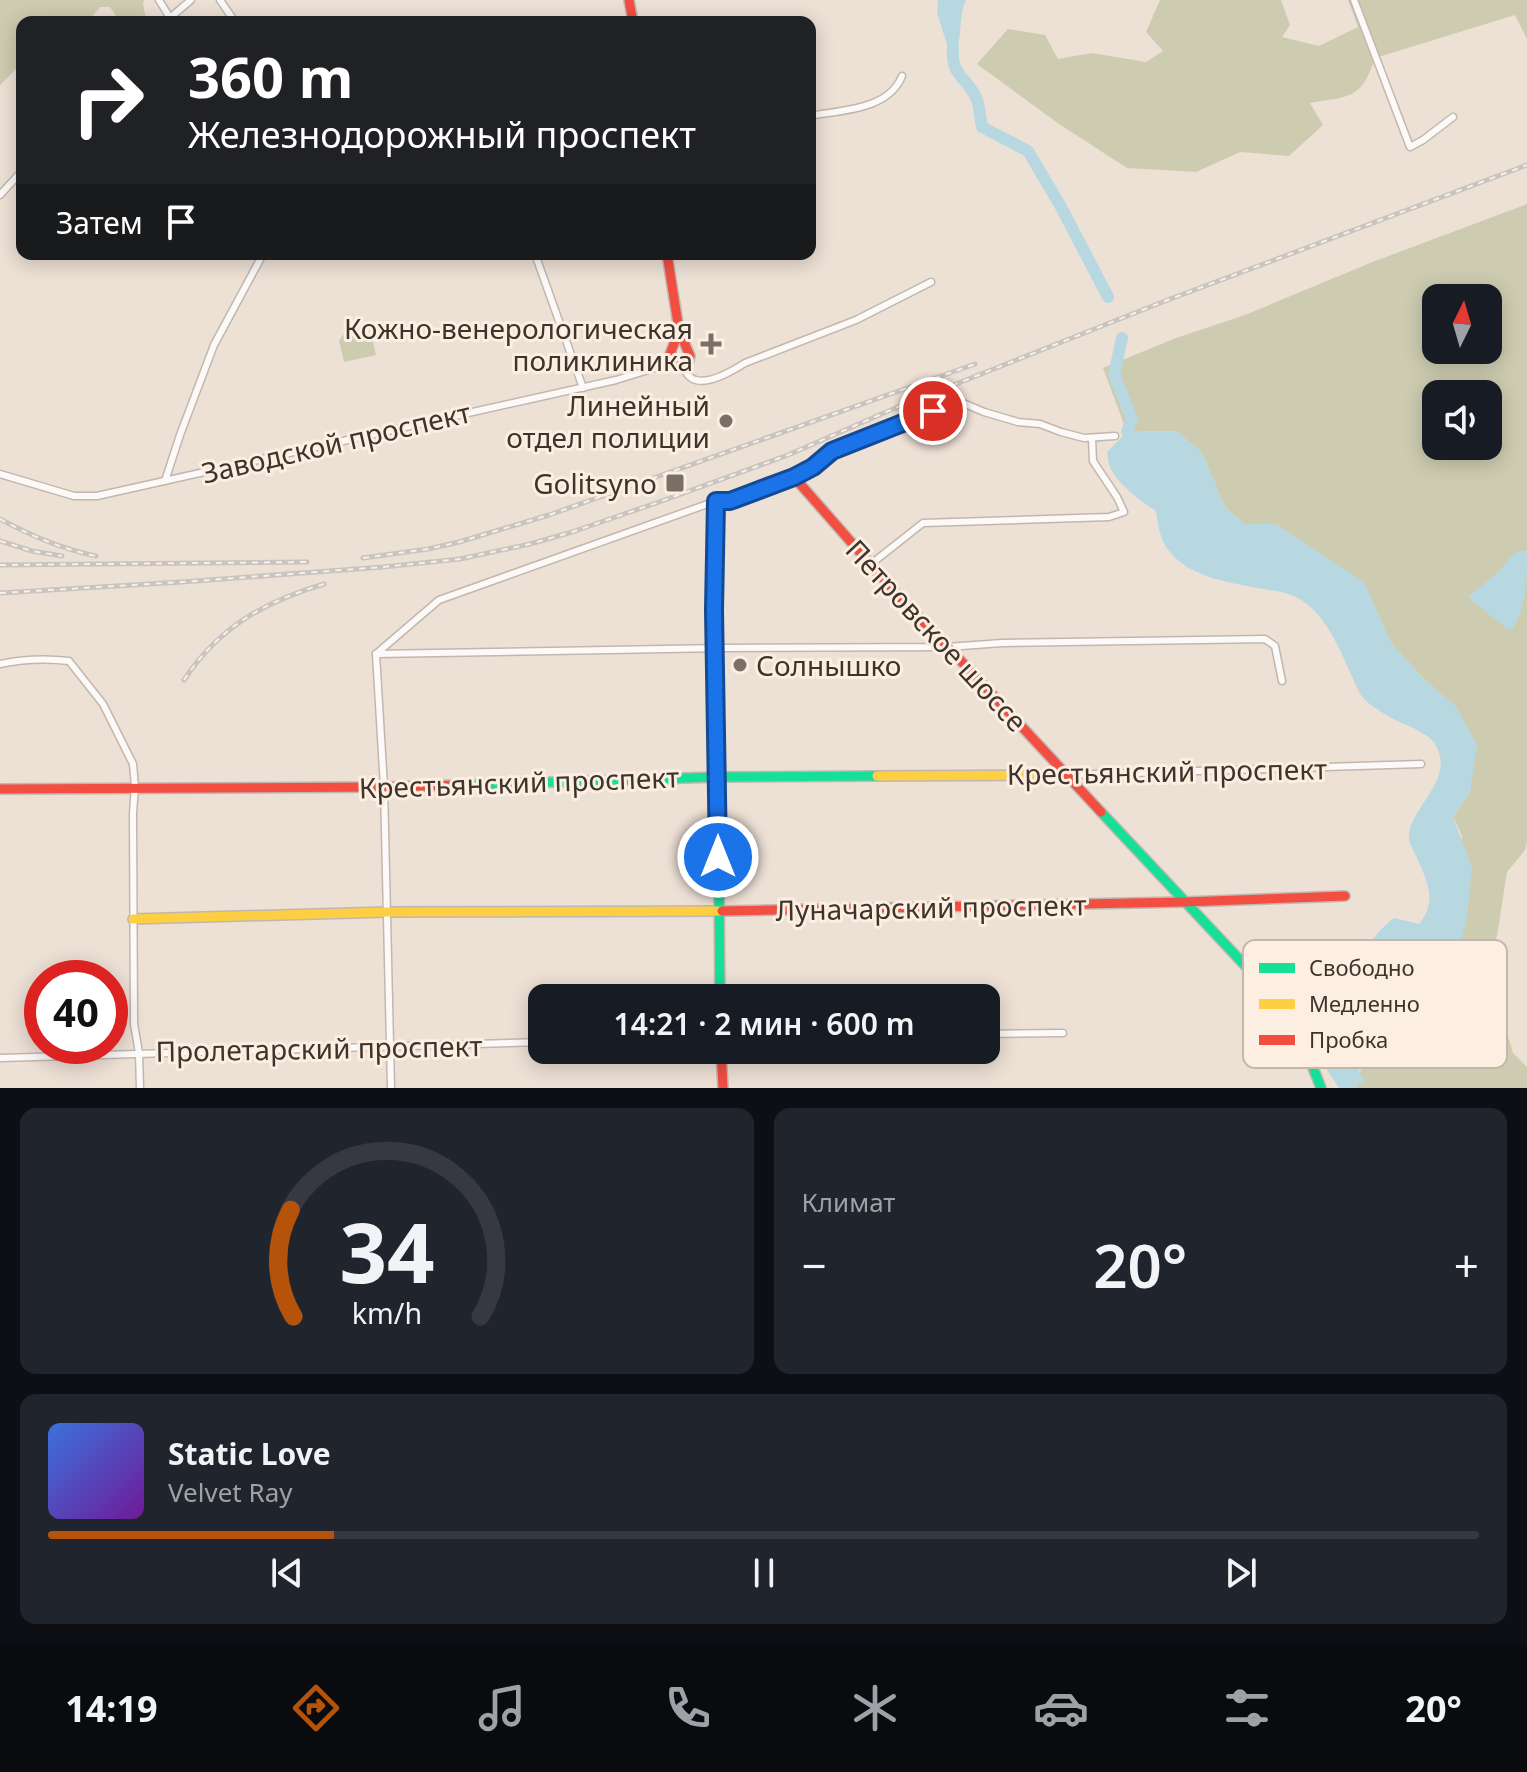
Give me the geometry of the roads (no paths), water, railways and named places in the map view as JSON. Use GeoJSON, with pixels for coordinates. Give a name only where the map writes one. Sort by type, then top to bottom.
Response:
{"type":"FeatureCollection","features":[{"type":"Feature","properties":{"kind":"street"},"geometry":{"type":"LineString","coordinates":[[172,16],[191,0]]}},
{"type":"Feature","properties":{"kind":"street"},"geometry":{"type":"LineString","coordinates":[[1354,0],[1410,147],[1453,117]]}},
{"type":"Feature","properties":{"kind":"street"},"geometry":{"type":"LineString","coordinates":[[816,115],[877,101],[897,87],[902,76]]}},
{"type":"Feature","properties":{"kind":"street"},"geometry":{"type":"LineString","coordinates":[[0,195],[16,178]]}},
{"type":"Feature","properties":{"kind":"street"},"geometry":{"type":"LineString","coordinates":[[165,481],[214,345],[260,260]]}},
{"type":"Feature","properties":{"kind":"street"},"geometry":{"type":"LineString","coordinates":[[537,260],[583,388]]}},
{"type":"Feature","properties":{"kind":"street"},"geometry":{"type":"LineString","coordinates":[[668,260],[679,330],[690,360],[682,367],[676,367],[669,357],[679,330]]}},
{"type":"Feature","properties":{"kind":"street"},"geometry":{"type":"LineString","coordinates":[[682,367],[688,376],[697,381],[729,373],[745,363],[856,320],[931,282]]}},
{"type":"Feature","properties":{"kind":"street"},"geometry":{"type":"LineString","coordinates":[[672,349],[680,346],[688,350]]}},
{"type":"Feature","properties":{"kind":"street","name":"Заводской проспект"},"geometry":{"type":"LineString","coordinates":[[0,474],[74,496],[97,496],[583,388],[671,363]]}},
{"type":"Feature","properties":{"kind":"street"},"geometry":{"type":"LineString","coordinates":[[376,654],[439,600],[716,501],[730,501],[794,477],[813,467],[832,451],[958,401],[1018,422],[1040,424],[1092,439],[1115,436]]}},
{"type":"Feature","properties":{"kind":"street"},"geometry":{"type":"LineString","coordinates":[[871,564],[923,523],[1109,517],[1124,512],[1093,461],[1092,439]]}},
{"type":"Feature","properties":{"kind":"street","name":"Петровское шоссе"},"geometry":{"type":"LineString","coordinates":[[794,477],[901,599],[1243,964]]}},
{"type":"Feature","properties":{"kind":"street"},"geometry":{"type":"LineString","coordinates":[[716,501],[720,984]]}},
{"type":"Feature","properties":{"kind":"street"},"geometry":{"type":"LineString","coordinates":[[376,654],[948,647],[1002,643],[1265,639],[1275,646],[1282,681]]}},
{"type":"Feature","properties":{"kind":"street"},"geometry":{"type":"LineString","coordinates":[[376,654],[384,787],[391,1088]]}},
{"type":"Feature","properties":{"kind":"street"},"geometry":{"type":"LineString","coordinates":[[0,664],[42,658],[69,661],[103,704],[133,764],[134,1024],[140,1088]]}},
{"type":"Feature","properties":{"kind":"street","name":"Крестьянский проспект"},"geometry":{"type":"LineString","coordinates":[[0,789],[384,787],[718,777],[1067,775],[1421,764]]}},
{"type":"Feature","properties":{"kind":"street","name":"Луначарский проспект"},"geometry":{"type":"LineString","coordinates":[[133,919],[387,912],[718,911],[1345,896]]}},
{"type":"Feature","properties":{"kind":"street"},"geometry":{"type":"LineString","coordinates":[[1000,1034],[1063,1033]]}},
{"type":"Feature","properties":{"kind":"street","name":"Пролетарский проспект"},"geometry":{"type":"LineString","coordinates":[[0,1058],[528,1043]]}},
{"type":"Feature","properties":{"kind":"street"},"geometry":{"type":"LineString","coordinates":[[722,1064],[723,1088]]}},
{"type":"Feature","properties":{"kind":"street","name":"Петровское шоссе"},"geometry":{"type":"LineString","coordinates":[[1314,1068],[1321,1088]]}},
{"type":"Feature","properties":{"kind":"water"},"geometry":{"type":"Polygon","coordinates":[[[938,0],[966,0],[958,46],[952,60],[937,13],[938,0]]]}},
{"type":"Feature","properties":{"kind":"water"},"geometry":{"type":"Polygon","coordinates":[[[1177,431],[1202,453],[1225,507],[1244,524],[1275,524],[1364,582],[1391,643],[1423,678],[1456,707],[1477,745],[1470,792],[1453,817],[1472,868],[1462,940],[1373,940],[1394,918],[1419,924],[1428,907],[1427,882],[1409,840],[1414,818],[1439,774],[1441,762],[1435,744],[1427,736],[1386,715],[1364,699],[1331,633],[1303,601],[1284,593],[1200,573],[1169,551],[1161,537],[1156,511],[1123,485],[1109,465],[1107,452],[1127,432],[1177,431]]]}},
{"type":"Feature","properties":{"kind":"water"},"geometry":{"type":"Polygon","coordinates":[[[1527,550],[1523,602],[1517,621],[1512,629],[1507,629],[1468,597],[1516,552],[1527,550]]]}},
{"type":"Feature","properties":{"kind":"water"},"geometry":{"type":"Polygon","coordinates":[[[1326,1068],[1360,1068],[1365,1081],[1353,1088],[1339,1088],[1326,1068]]]}},
{"type":"Feature","properties":{"kind":"waterway"},"geometry":{"type":"LineString","coordinates":[[953,47],[954,65],[974,92],[982,127],[1028,151],[1108,297]]}},
{"type":"Feature","properties":{"kind":"waterway"},"geometry":{"type":"LineString","coordinates":[[1122,338],[1114,375],[1132,419],[1127,432],[1136,444]]}},
{"type":"Feature","properties":{"kind":"railway"},"geometry":{"type":"LineString","coordinates":[[0,593],[383,567],[460,559],[530,544],[788,455],[893,409],[1165,301],[1527,165]]}},
{"type":"Feature","properties":{"kind":"railway"},"geometry":{"type":"LineString","coordinates":[[363,558],[459,542],[549,515],[975,364]]}},
{"type":"Feature","properties":{"kind":"railway"},"geometry":{"type":"LineString","coordinates":[[0,519],[47,541],[96,556]]}},
{"type":"Feature","properties":{"kind":"railway"},"geometry":{"type":"LineString","coordinates":[[0,541],[62,556]]}},
{"type":"Feature","properties":{"kind":"railway"},"geometry":{"type":"LineString","coordinates":[[0,565],[307,562]]}},
{"type":"Feature","properties":{"kind":"railway"},"geometry":{"type":"LineString","coordinates":[[184,680],[212,645],[245,619],[282,599],[324,584]]}},
{"type":"Feature","properties":{"kind":"place","name":"Кожно-венерологическая поликлиника"},"geometry":{"type":"Point","coordinates":[711,344]}},
{"type":"Feature","properties":{"kind":"place","name":"Линейный отдел полиции"},"geometry":{"type":"Point","coordinates":[726,421]}},
{"type":"Feature","properties":{"kind":"place","name":"Golitsyno"},"geometry":{"type":"Point","coordinates":[675,483]}},
{"type":"Feature","properties":{"kind":"place","name":"Солнышко"},"geometry":{"type":"Point","coordinates":[740,665]}}]}
